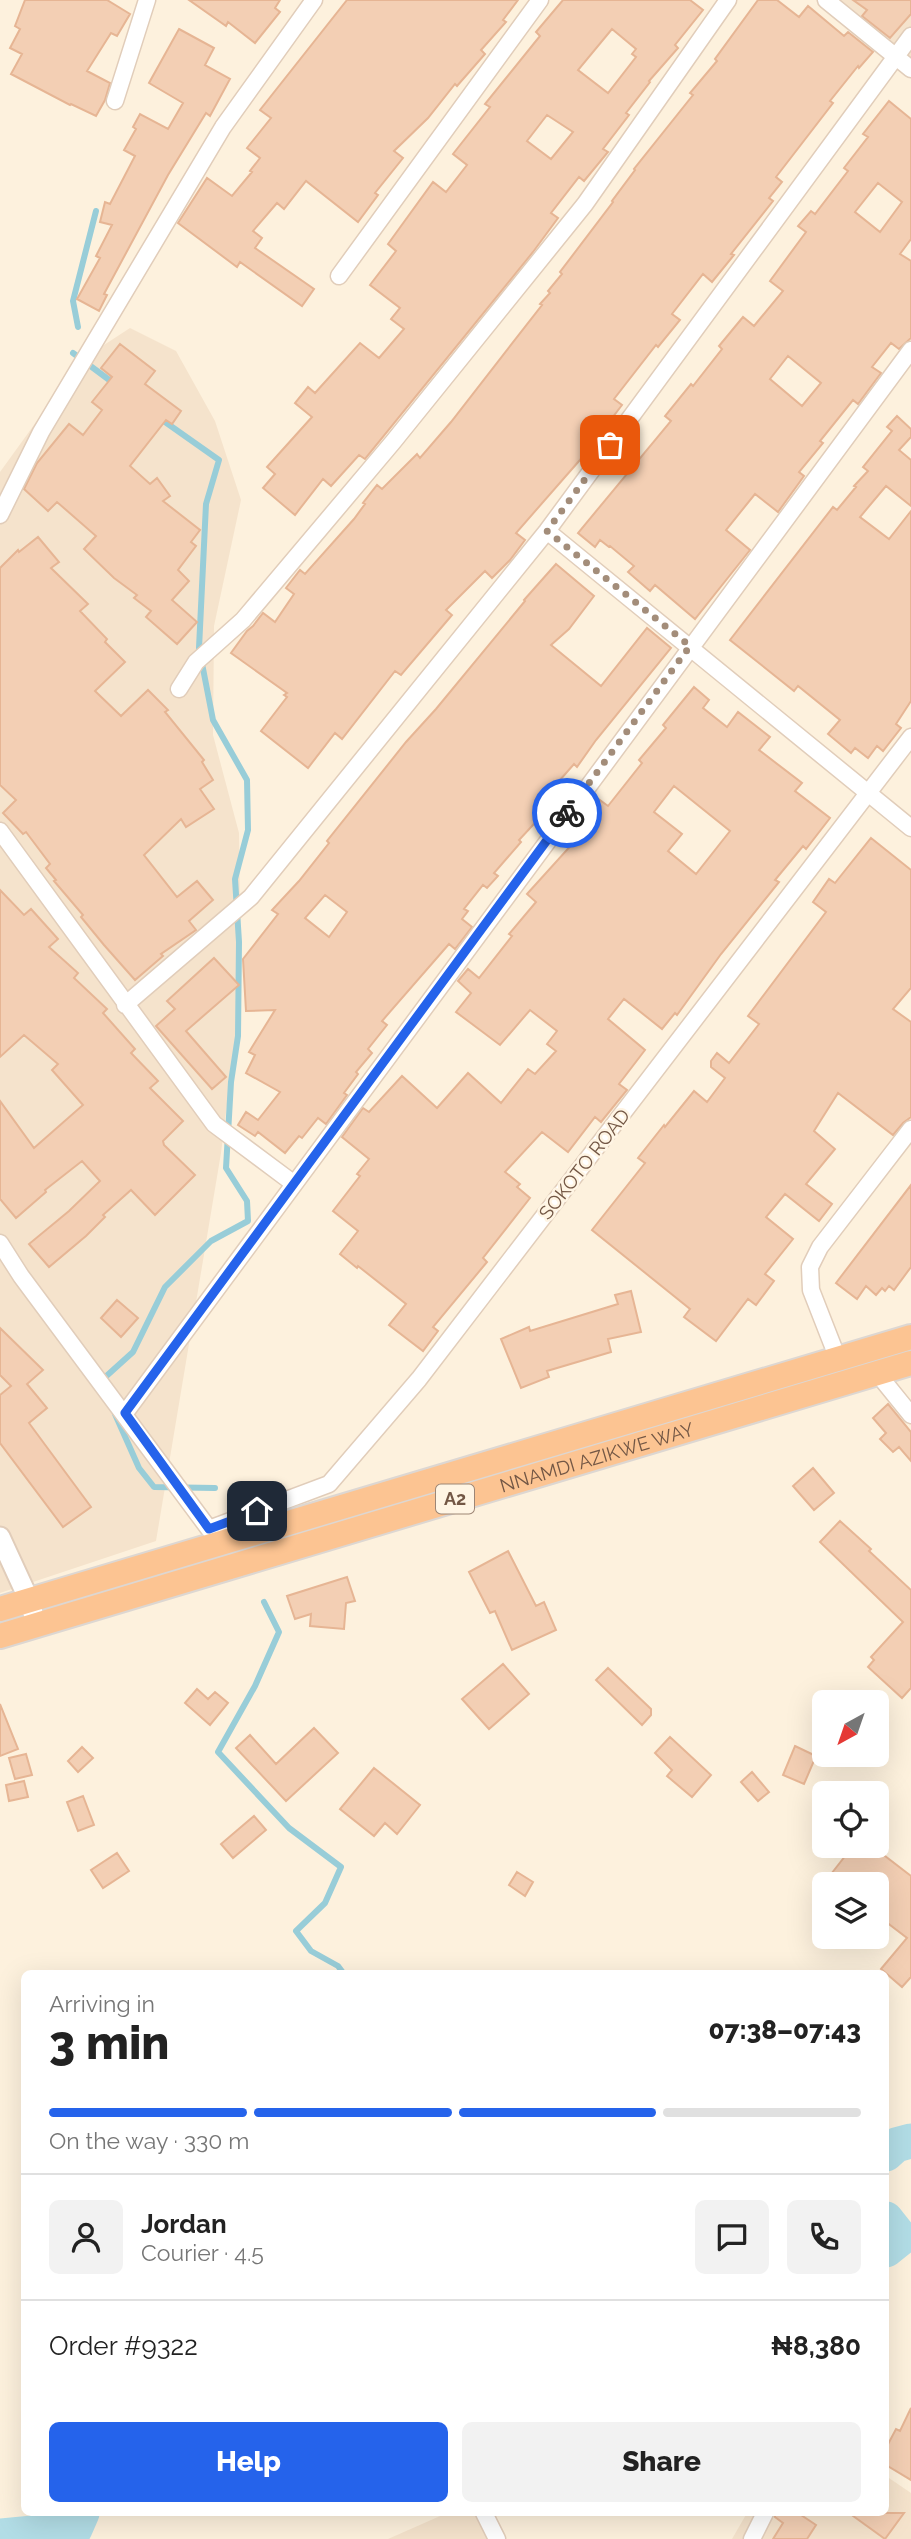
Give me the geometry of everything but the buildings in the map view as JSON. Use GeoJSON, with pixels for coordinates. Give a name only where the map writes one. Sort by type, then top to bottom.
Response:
{"type":"FeatureCollection","features":[{"type":"Feature","properties":{"kind":"highway","name":"NNAMDI AZIKWE WAY"},"geometry":{"type":"LineString","coordinates":[[0,1609],[911,1337]]}},
{"type":"Feature","properties":{"kind":"highway","name":"NNAMDI AZIKWE WAY"},"geometry":{"type":"LineString","coordinates":[[0,1636],[911,1363]]}},
{"type":"Feature","properties":{"kind":"street"},"geometry":{"type":"LineString","coordinates":[[115,102],[147,0]]}},
{"type":"Feature","properties":{"kind":"street"},"geometry":{"type":"LineString","coordinates":[[0,515],[41,432],[81,362],[223,127],[314,0]]}},
{"type":"Feature","properties":{"kind":"street"},"geometry":{"type":"LineString","coordinates":[[339,276],[540,0]]}},
{"type":"Feature","properties":{"kind":"street"},"geometry":{"type":"LineString","coordinates":[[179,689],[195,662],[243,620],[393,442],[585,204],[728,0]]}},
{"type":"Feature","properties":{"kind":"street"},"geometry":{"type":"LineString","coordinates":[[827,0],[911,69]]}},
{"type":"Feature","properties":{"kind":"street"},"geometry":{"type":"LineString","coordinates":[[125,1005],[251,897],[547,531],[911,36]]}},
{"type":"Feature","properties":{"kind":"street"},"geometry":{"type":"LineString","coordinates":[[0,1243],[125,1413],[911,350]]}},
{"type":"Feature","properties":{"kind":"street"},"geometry":{"type":"LineString","coordinates":[[547,531],[911,828]]}},
{"type":"Feature","properties":{"kind":"street","name":"SOKOTO ROAD"},"geometry":{"type":"LineString","coordinates":[[125,1413],[209,1529],[330,1483],[419,1379],[911,737]]}},
{"type":"Feature","properties":{"kind":"street"},"geometry":{"type":"LineString","coordinates":[[0,831],[214,1124],[293,1183]]}},
{"type":"Feature","properties":{"kind":"street"},"geometry":{"type":"LineString","coordinates":[[838,1359],[811,1290],[810,1268],[820,1247],[911,1129]]}},
{"type":"Feature","properties":{"kind":"street"},"geometry":{"type":"LineString","coordinates":[[877,1373],[911,1415]]}},
{"type":"Feature","properties":{"kind":"street"},"geometry":{"type":"LineString","coordinates":[[0,1537],[29,1600],[36,1625]]}},
{"type":"Feature","properties":{"kind":"street"},"geometry":{"type":"LineString","coordinates":[[486,2516],[497,2539]]}},
{"type":"Feature","properties":{"kind":"street"},"geometry":{"type":"LineString","coordinates":[[752,2539],[764,2516]]}},
{"type":"Feature","properties":{"kind":"shaded area"},"geometry":{"type":"Polygon","coordinates":[[[837,0],[911,0],[911,63],[837,0]]]}},
{"type":"Feature","properties":{"kind":"shaded area"},"geometry":{"type":"Polygon","coordinates":[[[130,328],[176,351],[215,421],[241,500],[214,626],[213,735],[239,833],[241,991],[221,1153],[156,1541],[0,1593],[0,472],[81,360],[130,328]]]}},
{"type":"Feature","properties":{"kind":"shaded area"},"geometry":{"type":"Polygon","coordinates":[[[889,2478],[911,2493],[911,2539],[732,2539],[745,2516],[889,2516],[889,2478]]]}},
{"type":"Feature","properties":{"kind":"shaded area"},"geometry":{"type":"Polygon","coordinates":[[[440,2516],[490,2516],[502,2539],[388,2539],[440,2516]]]}},
{"type":"Feature","properties":{"kind":"waterway"},"geometry":{"type":"LineString","coordinates":[[78,327],[73,301],[96,211]]}},
{"type":"Feature","properties":{"kind":"waterway"},"geometry":{"type":"LineString","coordinates":[[73,353],[116,385]]}},
{"type":"Feature","properties":{"kind":"waterway"},"geometry":{"type":"LineString","coordinates":[[102,1380],[133,1352],[165,1287],[211,1241],[248,1221],[247,1201],[226,1168],[231,1082],[238,1036],[239,942],[235,879],[248,830],[247,780],[213,720],[199,648],[206,504],[219,460],[158,417]]}},
{"type":"Feature","properties":{"kind":"waterway"},"geometry":{"type":"LineString","coordinates":[[115,1414],[139,1468],[154,1487],[215,1488]]}},
{"type":"Feature","properties":{"kind":"waterway"},"geometry":{"type":"LineString","coordinates":[[264,1602],[279,1632],[255,1686],[218,1752],[289,1828],[341,1867],[325,1903],[296,1931],[311,1951],[341,1970]]}},
{"type":"Feature","properties":{"kind":"waterway"},"geometry":{"type":"LineString","coordinates":[[889,2151],[896,2145],[911,2141]]}},
{"type":"Feature","properties":{"kind":"waterway"},"geometry":{"type":"LineString","coordinates":[[889,2223],[901,2238],[889,2248]]}},
{"type":"Feature","properties":{"kind":"waterway"},"geometry":{"type":"LineString","coordinates":[[0,2536],[75,2529],[81,2516]]}},
{"type":"Feature","properties":{"kind":"way so far"},"geometry":{"type":"LineString","coordinates":[[567,813],[690,646],[547,531],[610,445]]}},
{"type":"Feature","properties":{"kind":"route"},"geometry":{"type":"LineString","coordinates":[[257,1511],[209,1529],[125,1413],[567,813]]}}]}
